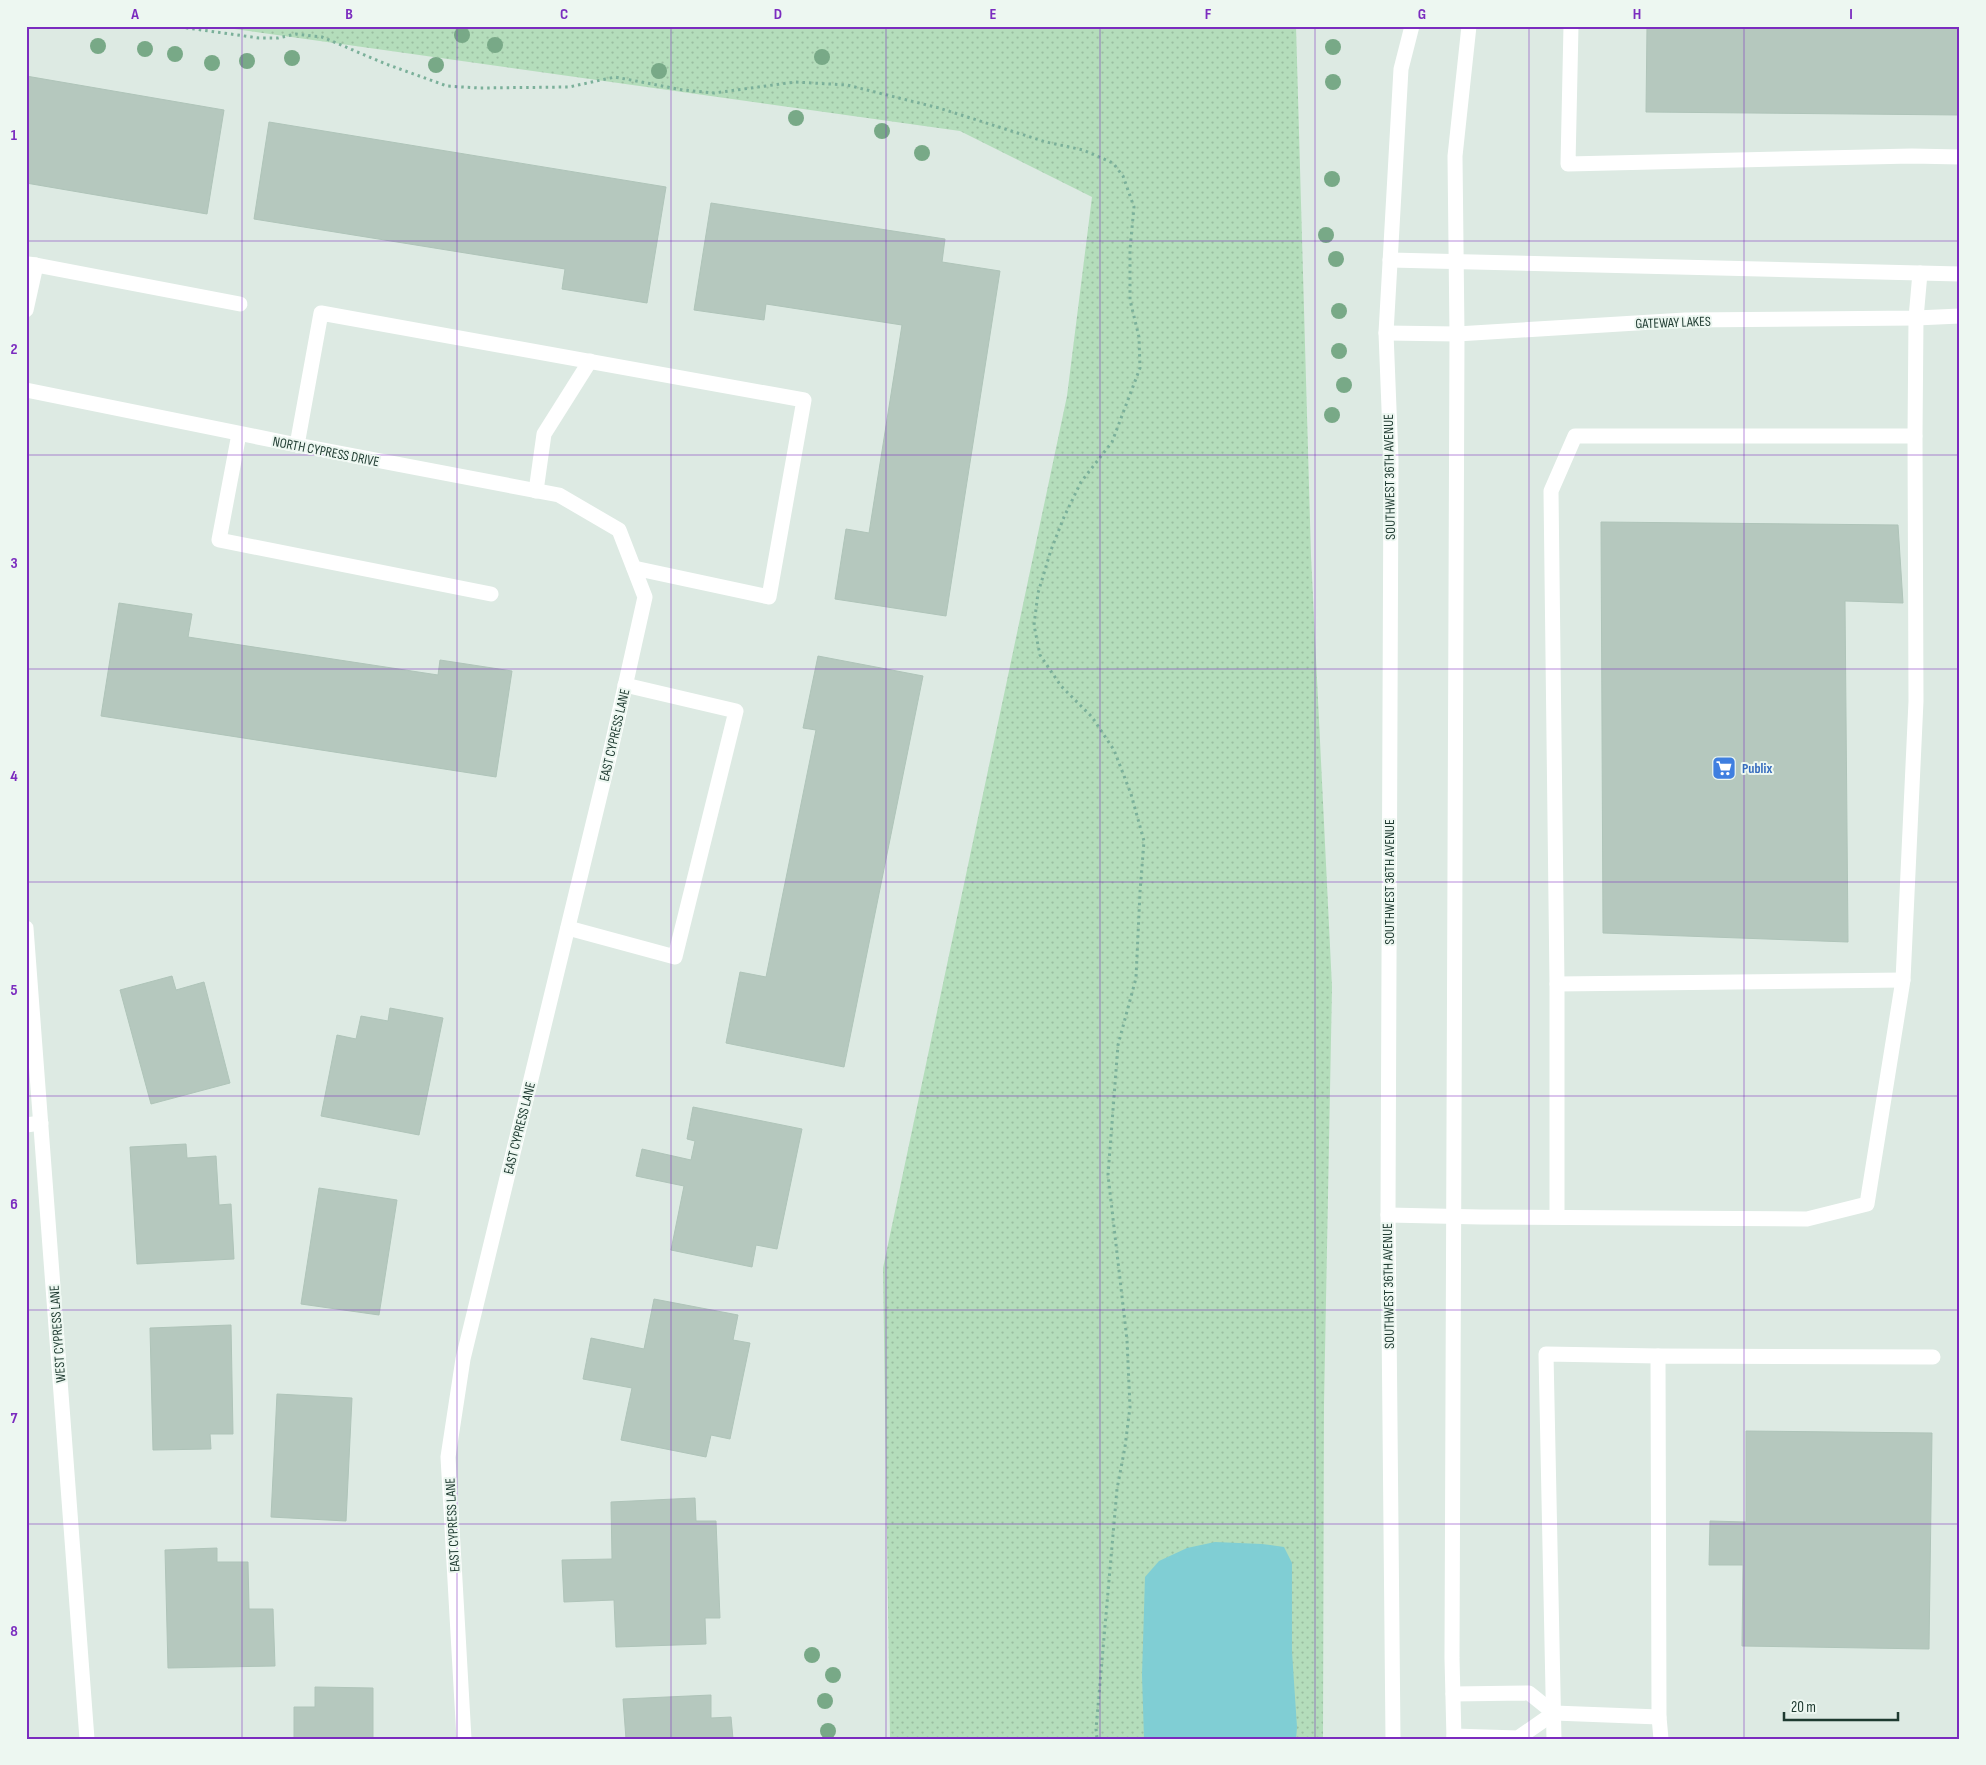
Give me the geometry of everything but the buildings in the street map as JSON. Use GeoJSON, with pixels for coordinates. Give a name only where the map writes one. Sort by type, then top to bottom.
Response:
{"type":"FeatureCollection","features":[{"type":"Feature","properties":{"kind":"street","name":"SOUTHWEST 36TH AVENUE"},"geometry":{"type":"LineString","coordinates":[[1393,1739],[1388,1215],[1391,460],[1386,333],[1401,69],[1412,26]]}},
{"type":"Feature","properties":{"kind":"street"},"geometry":{"type":"LineString","coordinates":[[1469,26],[1455,156],[1457,334],[1454,1737],[1518,1738],[1554,1713]]}},
{"type":"Feature","properties":{"kind":"street"},"geometry":{"type":"LineString","coordinates":[[1571,26],[1568,164],[1912,156],[1960,157]]}},
{"type":"Feature","properties":{"kind":"street"},"geometry":{"type":"LineString","coordinates":[[1390,260],[1960,274]]}},
{"type":"Feature","properties":{"kind":"street"},"geometry":{"type":"LineString","coordinates":[[26,310],[31,264],[240,304]]}},
{"type":"Feature","properties":{"kind":"street"},"geometry":{"type":"LineString","coordinates":[[1388,1215],[1454,1217],[1807,1218],[1867,1204],[1903,980],[1916,701],[1916,318],[1920,273]]}},
{"type":"Feature","properties":{"kind":"street"},"geometry":{"type":"LineString","coordinates":[[297,445],[321,312],[804,400],[769,597],[634,568]]}},
{"type":"Feature","properties":{"kind":"street","name":"GATEWAY LAKES"},"geometry":{"type":"LineString","coordinates":[[1386,333],[1457,334],[1685,320],[1960,316]]}},
{"type":"Feature","properties":{"kind":"street"},"geometry":{"type":"LineString","coordinates":[[536,491],[544,434],[590,361]]}},
{"type":"Feature","properties":{"kind":"street","name":"NORTH CYPRESS DRIVE"},"geometry":{"type":"LineString","coordinates":[[26,390],[239,434],[559,495],[619,530]]}},
{"type":"Feature","properties":{"kind":"street"},"geometry":{"type":"LineString","coordinates":[[239,434],[218,540],[491,594]]}},
{"type":"Feature","properties":{"kind":"street"},"geometry":{"type":"LineString","coordinates":[[1557,1217],[1557,984],[1551,491],[1576,436],[1915,436]]}},
{"type":"Feature","properties":{"kind":"street","name":"EAST CYPRESS LANE"},"geometry":{"type":"LineString","coordinates":[[464,1739],[448,1457],[463,1359],[646,597],[619,530]]}},
{"type":"Feature","properties":{"kind":"street"},"geometry":{"type":"LineString","coordinates":[[568,928],[675,957],[736,711],[625,685]]}},
{"type":"Feature","properties":{"kind":"street","name":"WEST CYPRESS LANE"},"geometry":{"type":"LineString","coordinates":[[26,928],[34,1124],[87,1739]]}},
{"type":"Feature","properties":{"kind":"street"},"geometry":{"type":"LineString","coordinates":[[1557,984],[1903,980]]}},
{"type":"Feature","properties":{"kind":"street"},"geometry":{"type":"LineString","coordinates":[[1554,1739],[1546,1354],[1933,1357]]}},
{"type":"Feature","properties":{"kind":"street"},"geometry":{"type":"LineString","coordinates":[[1658,1356],[1659,1717],[1661,1739]]}},
{"type":"Feature","properties":{"kind":"street"},"geometry":{"type":"LineString","coordinates":[[1453,1694],[1529,1693],[1554,1713],[1659,1717]]}},
{"type":"Feature","properties":{"kind":"path"},"geometry":{"type":"LineString","coordinates":[[173,26],[259,38],[278,38],[296,34],[322,37],[386,64],[448,86],[488,88],[569,87],[615,77],[683,90],[714,93],[795,82],[847,85],[939,108],[1046,142],[1083,150],[1114,163],[1123,176],[1134,207],[1130,249],[1130,300],[1139,337],[1140,368],[1112,442],[1081,482],[1064,517],[1051,550],[1038,593],[1034,625],[1040,655],[1060,686],[1092,717],[1114,750],[1131,794],[1144,841],[1136,978],[1118,1045],[1108,1175],[1127,1340],[1130,1407],[1117,1489],[1096,1729],[1097,1739]]}},
{"type":"Feature","properties":{"kind":"green space"},"geometry":{"type":"Polygon","coordinates":[[[213,26],[1296,26],[1311,556],[1332,987],[1324,1405],[1323,1739],[890,1739],[883,1268],[1067,396],[1092,197],[960,131],[213,26]]]}},
{"type":"Feature","properties":{"kind":"water"},"geometry":{"type":"Polygon","coordinates":[[[1215,1542],[1284,1547],[1292,1563],[1292,1652],[1297,1727],[1296,1739],[1144,1739],[1142,1675],[1145,1577],[1159,1561],[1187,1548],[1215,1542]]]}},
{"type":"Feature","properties":{"kind":"place","name":"Publix"},"geometry":{"type":"Point","coordinates":[1724,768]}}]}
